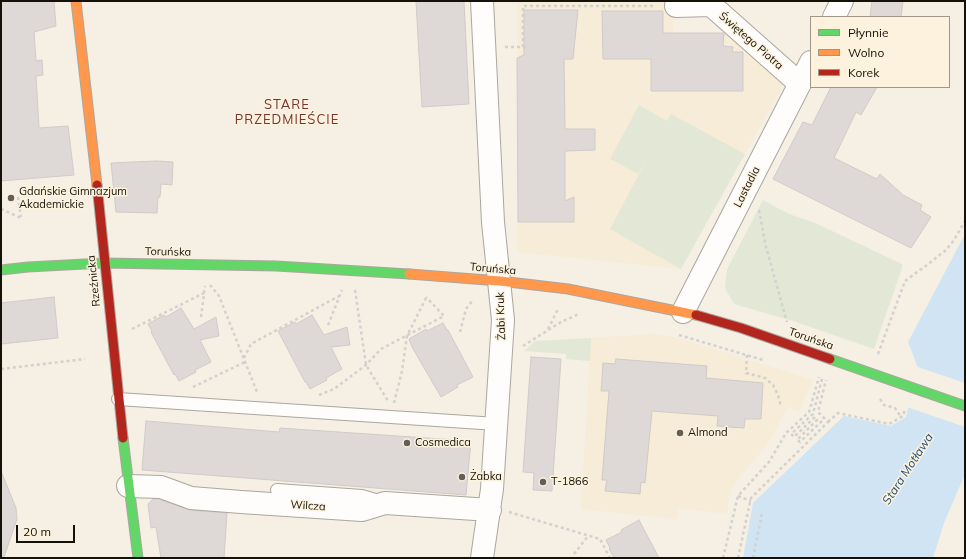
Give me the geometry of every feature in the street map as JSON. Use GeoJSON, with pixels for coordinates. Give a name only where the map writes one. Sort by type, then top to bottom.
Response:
{"type":"FeatureCollection","features":[{"type":"Feature","properties":{"kind":"street","name":"Rzeźnicka"},"geometry":{"type":"LineString","coordinates":[[76,1],[118,399],[138,558]]}},
{"type":"Feature","properties":{"kind":"street","name":"Żabi Kruk"},"geometry":{"type":"LineString","coordinates":[[482,1],[493,222],[503,320],[497,424],[497,510],[482,558]]}},
{"type":"Feature","properties":{"kind":"street"},"geometry":{"type":"LineString","coordinates":[[834,16],[842,1]]}},
{"type":"Feature","properties":{"kind":"street","name":"Świętego Piotra"},"geometry":{"type":"LineString","coordinates":[[697,4],[800,84]]}},
{"type":"Feature","properties":{"kind":"street","name":"Lastadia"},"geometry":{"type":"LineString","coordinates":[[683,312],[810,64]]}},
{"type":"Feature","properties":{"kind":"street","name":"Toruńska"},"geometry":{"type":"LineString","coordinates":[[1,270],[28,266],[104,263],[328,268],[500,281],[584,292],[683,312],[741,328],[965,406]]}},
{"type":"Feature","properties":{"kind":"street","name":"Wilcza"},"geometry":{"type":"LineString","coordinates":[[128,486],[160,487],[198,499],[362,510],[385,503],[497,510]]}},
{"type":"Feature","properties":{"kind":"lane"},"geometry":{"type":"LineString","coordinates":[[118,399],[264,409],[396,413],[497,424]]}},
{"type":"Feature","properties":{"kind":"lane"},"geometry":{"type":"LineString","coordinates":[[277,490],[362,496],[385,503]]}},
{"type":"Feature","properties":{"kind":"path"},"geometry":{"type":"LineString","coordinates":[[523,47],[522,6],[697,4]]}},
{"type":"Feature","properties":{"kind":"path"},"geometry":{"type":"LineString","coordinates":[[504,47],[529,47]]}},
{"type":"Feature","properties":{"kind":"path"},"geometry":{"type":"LineString","coordinates":[[1,209],[21,218],[18,197]]}},
{"type":"Feature","properties":{"kind":"path"},"geometry":{"type":"LineString","coordinates":[[759,209],[766,247],[788,325]]}},
{"type":"Feature","properties":{"kind":"path"},"geometry":{"type":"LineString","coordinates":[[877,356],[906,281],[946,250],[954,240],[965,221]]}},
{"type":"Feature","properties":{"kind":"path"},"geometry":{"type":"LineString","coordinates":[[201,317],[207,282],[219,296],[264,409]]}},
{"type":"Feature","properties":{"kind":"path"},"geometry":{"type":"LineString","coordinates":[[328,325],[343,286]]}},
{"type":"Feature","properties":{"kind":"path"},"geometry":{"type":"LineString","coordinates":[[354,287],[366,365],[396,413]]}},
{"type":"Feature","properties":{"kind":"path"},"geometry":{"type":"LineString","coordinates":[[131,330],[204,293]]}},
{"type":"Feature","properties":{"kind":"path"},"geometry":{"type":"LineString","coordinates":[[396,413],[407,336],[428,294]]}},
{"type":"Feature","properties":{"kind":"path"},"geometry":{"type":"LineString","coordinates":[[162,402],[244,360],[250,344],[339,296]]}},
{"type":"Feature","properties":{"kind":"path"},"geometry":{"type":"LineString","coordinates":[[288,410],[334,389],[366,365],[381,349],[444,316],[426,297]]}},
{"type":"Feature","properties":{"kind":"path"},"geometry":{"type":"LineString","coordinates":[[460,332],[466,309],[474,300]]}},
{"type":"Feature","properties":{"kind":"path"},"geometry":{"type":"LineString","coordinates":[[552,307],[565,309]]}},
{"type":"Feature","properties":{"kind":"path"},"geometry":{"type":"LineString","coordinates":[[548,330],[559,308]]}},
{"type":"Feature","properties":{"kind":"path"},"geometry":{"type":"LineString","coordinates":[[517,350],[548,330],[581,312],[576,311]]}},
{"type":"Feature","properties":{"kind":"path"},"geometry":{"type":"LineString","coordinates":[[674,333],[767,361]]}},
{"type":"Feature","properties":{"kind":"path"},"geometry":{"type":"LineString","coordinates":[[748,355],[746,373],[765,378],[773,385],[778,395],[781,407]]}},
{"type":"Feature","properties":{"kind":"path"},"geometry":{"type":"LineString","coordinates":[[1,370],[85,359]]}},
{"type":"Feature","properties":{"kind":"path"},"geometry":{"type":"LineString","coordinates":[[722,558],[738,496],[769,462],[786,433],[809,412],[822,374],[813,414],[791,434],[794,437],[815,417],[817,420],[797,440],[800,442],[824,419]]}},
{"type":"Feature","properties":{"kind":"path"},"geometry":{"type":"LineString","coordinates":[[827,376],[818,412],[828,422]]}},
{"type":"Feature","properties":{"kind":"path"},"geometry":{"type":"LineString","coordinates":[[881,395],[880,401],[884,405],[895,408],[901,417]]}},
{"type":"Feature","properties":{"kind":"path"},"geometry":{"type":"LineString","coordinates":[[738,558],[751,498],[838,413],[889,424],[901,417],[905,409]]}},
{"type":"Feature","properties":{"kind":"path"},"geometry":{"type":"LineString","coordinates":[[738,496],[751,501]]}},
{"type":"Feature","properties":{"kind":"path"},"geometry":{"type":"LineString","coordinates":[[497,510],[600,539],[610,558]]}},
{"type":"Feature","properties":{"kind":"path"},"geometry":{"type":"LineString","coordinates":[[753,558],[762,513]]}},
{"type":"Feature","properties":{"kind":"path"},"geometry":{"type":"LineString","coordinates":[[574,554],[588,536]]}},
{"type":"Feature","properties":{"kind":"shaded area"},"geometry":{"type":"Polygon","coordinates":[[[518,1],[673,1],[673,33],[731,33],[781,83],[781,89],[681,269],[518,252],[518,1]]]}},
{"type":"Feature","properties":{"kind":"shaded area","name":"Almond"},"geometry":{"type":"Polygon","coordinates":[[[656,334],[678,338],[813,380],[799,412],[788,406],[769,442],[734,484],[730,491],[727,514],[678,508],[677,519],[581,509],[591,338],[656,334]]]}},
{"type":"Feature","properties":{"kind":"green space"},"geometry":{"type":"Polygon","coordinates":[[[639,105],[667,121],[671,114],[745,154],[681,269],[610,229],[647,159],[638,174],[610,159],[639,105]]]}},
{"type":"Feature","properties":{"kind":"green space"},"geometry":{"type":"Polygon","coordinates":[[[763,200],[789,214],[813,222],[902,264],[902,268],[874,349],[793,321],[734,304],[725,288],[727,269],[763,200]]]}},
{"type":"Feature","properties":{"kind":"green space"},"geometry":{"type":"Polygon","coordinates":[[[591,338],[590,361],[566,359],[566,354],[524,351],[535,341],[591,338]]]}},
{"type":"Feature","properties":{"kind":"water","name":"Stara Motława"},"geometry":{"type":"Polygon","coordinates":[[[965,234],[965,474],[944,523],[933,558],[743,558],[753,503],[844,416],[891,426],[906,417],[918,368],[908,342],[965,234]]]}},
{"type":"Feature","properties":{"kind":"pier"},"geometry":{"type":"Polygon","coordinates":[[[915,366],[965,383],[965,427],[907,407],[915,366]]]}},
{"type":"Feature","properties":{"kind":"building"},"geometry":{"type":"Polygon","coordinates":[[[1,1],[54,1],[56,26],[34,32],[36,61],[42,60],[43,75],[36,76],[39,128],[68,126],[74,175],[1,181],[1,1]]]}},
{"type":"Feature","properties":{"kind":"building"},"geometry":{"type":"Polygon","coordinates":[[[416,1],[464,1],[469,104],[422,107],[416,1]]]}},
{"type":"Feature","properties":{"kind":"building"},"geometry":{"type":"Polygon","coordinates":[[[872,1],[903,1],[901,16],[870,16],[872,1]]]}},
{"type":"Feature","properties":{"kind":"building"},"geometry":{"type":"Polygon","coordinates":[[[524,10],[578,10],[573,59],[564,59],[565,129],[595,129],[595,150],[565,151],[565,201],[574,197],[574,222],[518,222],[517,58],[524,55],[524,10]]]}},
{"type":"Feature","properties":{"kind":"building"},"geometry":{"type":"Polygon","coordinates":[[[602,11],[663,11],[663,33],[724,33],[723,46],[733,47],[732,52],[743,52],[743,91],[651,91],[651,59],[603,59],[602,11]]]}},
{"type":"Feature","properties":{"kind":"building"},"geometry":{"type":"Polygon","coordinates":[[[830,88],[876,88],[861,115],[856,112],[834,158],[877,179],[880,174],[903,195],[922,205],[920,210],[931,217],[911,248],[773,179],[803,122],[812,125],[830,88]]]}},
{"type":"Feature","properties":{"kind":"building"},"geometry":{"type":"Polygon","coordinates":[[[157,161],[173,162],[172,185],[161,184],[157,213],[116,212],[111,163],[157,161]]]}},
{"type":"Feature","properties":{"kind":"building"},"geometry":{"type":"Polygon","coordinates":[[[54,297],[58,338],[1,344],[1,303],[54,297]]]}},
{"type":"Feature","properties":{"kind":"building"},"geometry":{"type":"Polygon","coordinates":[[[181,308],[194,329],[216,317],[219,336],[200,340],[211,362],[195,370],[196,372],[179,381],[175,374],[174,375],[148,324],[164,315],[166,317],[181,308]]]}},
{"type":"Feature","properties":{"kind":"building"},"geometry":{"type":"Polygon","coordinates":[[[312,315],[324,335],[347,327],[350,345],[331,347],[342,369],[326,378],[327,380],[310,389],[278,331],[295,322],[296,324],[312,315]]]}},
{"type":"Feature","properties":{"kind":"building"},"geometry":{"type":"Polygon","coordinates":[[[443,323],[473,377],[457,385],[458,387],[441,397],[412,347],[409,339],[426,329],[427,331],[443,323]]]}},
{"type":"Feature","properties":{"kind":"building"},"geometry":{"type":"Polygon","coordinates":[[[531,357],[561,359],[552,491],[533,490],[534,473],[523,472],[531,357]]]}},
{"type":"Feature","properties":{"kind":"building"},"geometry":{"type":"Polygon","coordinates":[[[616,359],[707,366],[706,378],[763,383],[761,419],[745,419],[744,428],[729,427],[717,426],[718,416],[652,411],[645,483],[641,482],[640,494],[605,491],[607,480],[602,480],[609,391],[601,391],[603,363],[615,364],[616,359]]]}},
{"type":"Feature","properties":{"kind":"building"},"geometry":{"type":"Polygon","coordinates":[[[146,421],[279,432],[280,428],[471,441],[466,495],[142,470],[146,421]]]}},
{"type":"Feature","properties":{"kind":"building"},"geometry":{"type":"Polygon","coordinates":[[[1,471],[16,508],[17,519],[4,557],[1,556],[1,471]]]}},
{"type":"Feature","properties":{"kind":"building"},"geometry":{"type":"Polygon","coordinates":[[[153,499],[159,499],[190,510],[227,513],[224,558],[161,558],[156,527],[151,528],[148,504],[153,499]]]}},
{"type":"Feature","properties":{"kind":"building"},"geometry":{"type":"Polygon","coordinates":[[[639,520],[659,558],[614,558],[606,540],[622,532],[621,530],[639,520]]]}},
{"type":"Feature","properties":{"kind":"traffic: fast"},"geometry":{"type":"LineString","coordinates":[[1,270],[104,263],[276,266],[409,274]]}},
{"type":"Feature","properties":{"kind":"traffic: fast"},"geometry":{"type":"LineString","coordinates":[[830,359],[965,406]]}},
{"type":"Feature","properties":{"kind":"traffic: fast"},"geometry":{"type":"LineString","coordinates":[[123,438],[138,558]]}},
{"type":"Feature","properties":{"kind":"traffic: slow"},"geometry":{"type":"LineString","coordinates":[[76,1],[97,185]]}},
{"type":"Feature","properties":{"kind":"traffic: slow"},"geometry":{"type":"LineString","coordinates":[[409,274],[500,281],[568,289],[696,315]]}},
{"type":"Feature","properties":{"kind":"traffic: jam"},"geometry":{"type":"LineString","coordinates":[[97,185],[123,438]]}},
{"type":"Feature","properties":{"kind":"traffic: jam"},"geometry":{"type":"LineString","coordinates":[[696,315],[741,328],[830,359]]}},
{"type":"Feature","properties":{"kind":"place","name":"Gdańskie Gimnazjum Akademickie"},"geometry":{"type":"Point","coordinates":[11,198]}},
{"type":"Feature","properties":{"kind":"place","name":"Almond"},"geometry":{"type":"Point","coordinates":[680,433]}},
{"type":"Feature","properties":{"kind":"place","name":"Cosmedica"},"geometry":{"type":"Point","coordinates":[407,443]}},
{"type":"Feature","properties":{"kind":"place","name":"Żabka"},"geometry":{"type":"Point","coordinates":[462,477]}},
{"type":"Feature","properties":{"kind":"place","name":"T-1866"},"geometry":{"type":"Point","coordinates":[543,482]}},
{"type":"Feature","properties":{"kind":"district","name":"STARE PRZEDMIEŚCIE"},"geometry":{"type":"Point","coordinates":[287,112]}}]}
